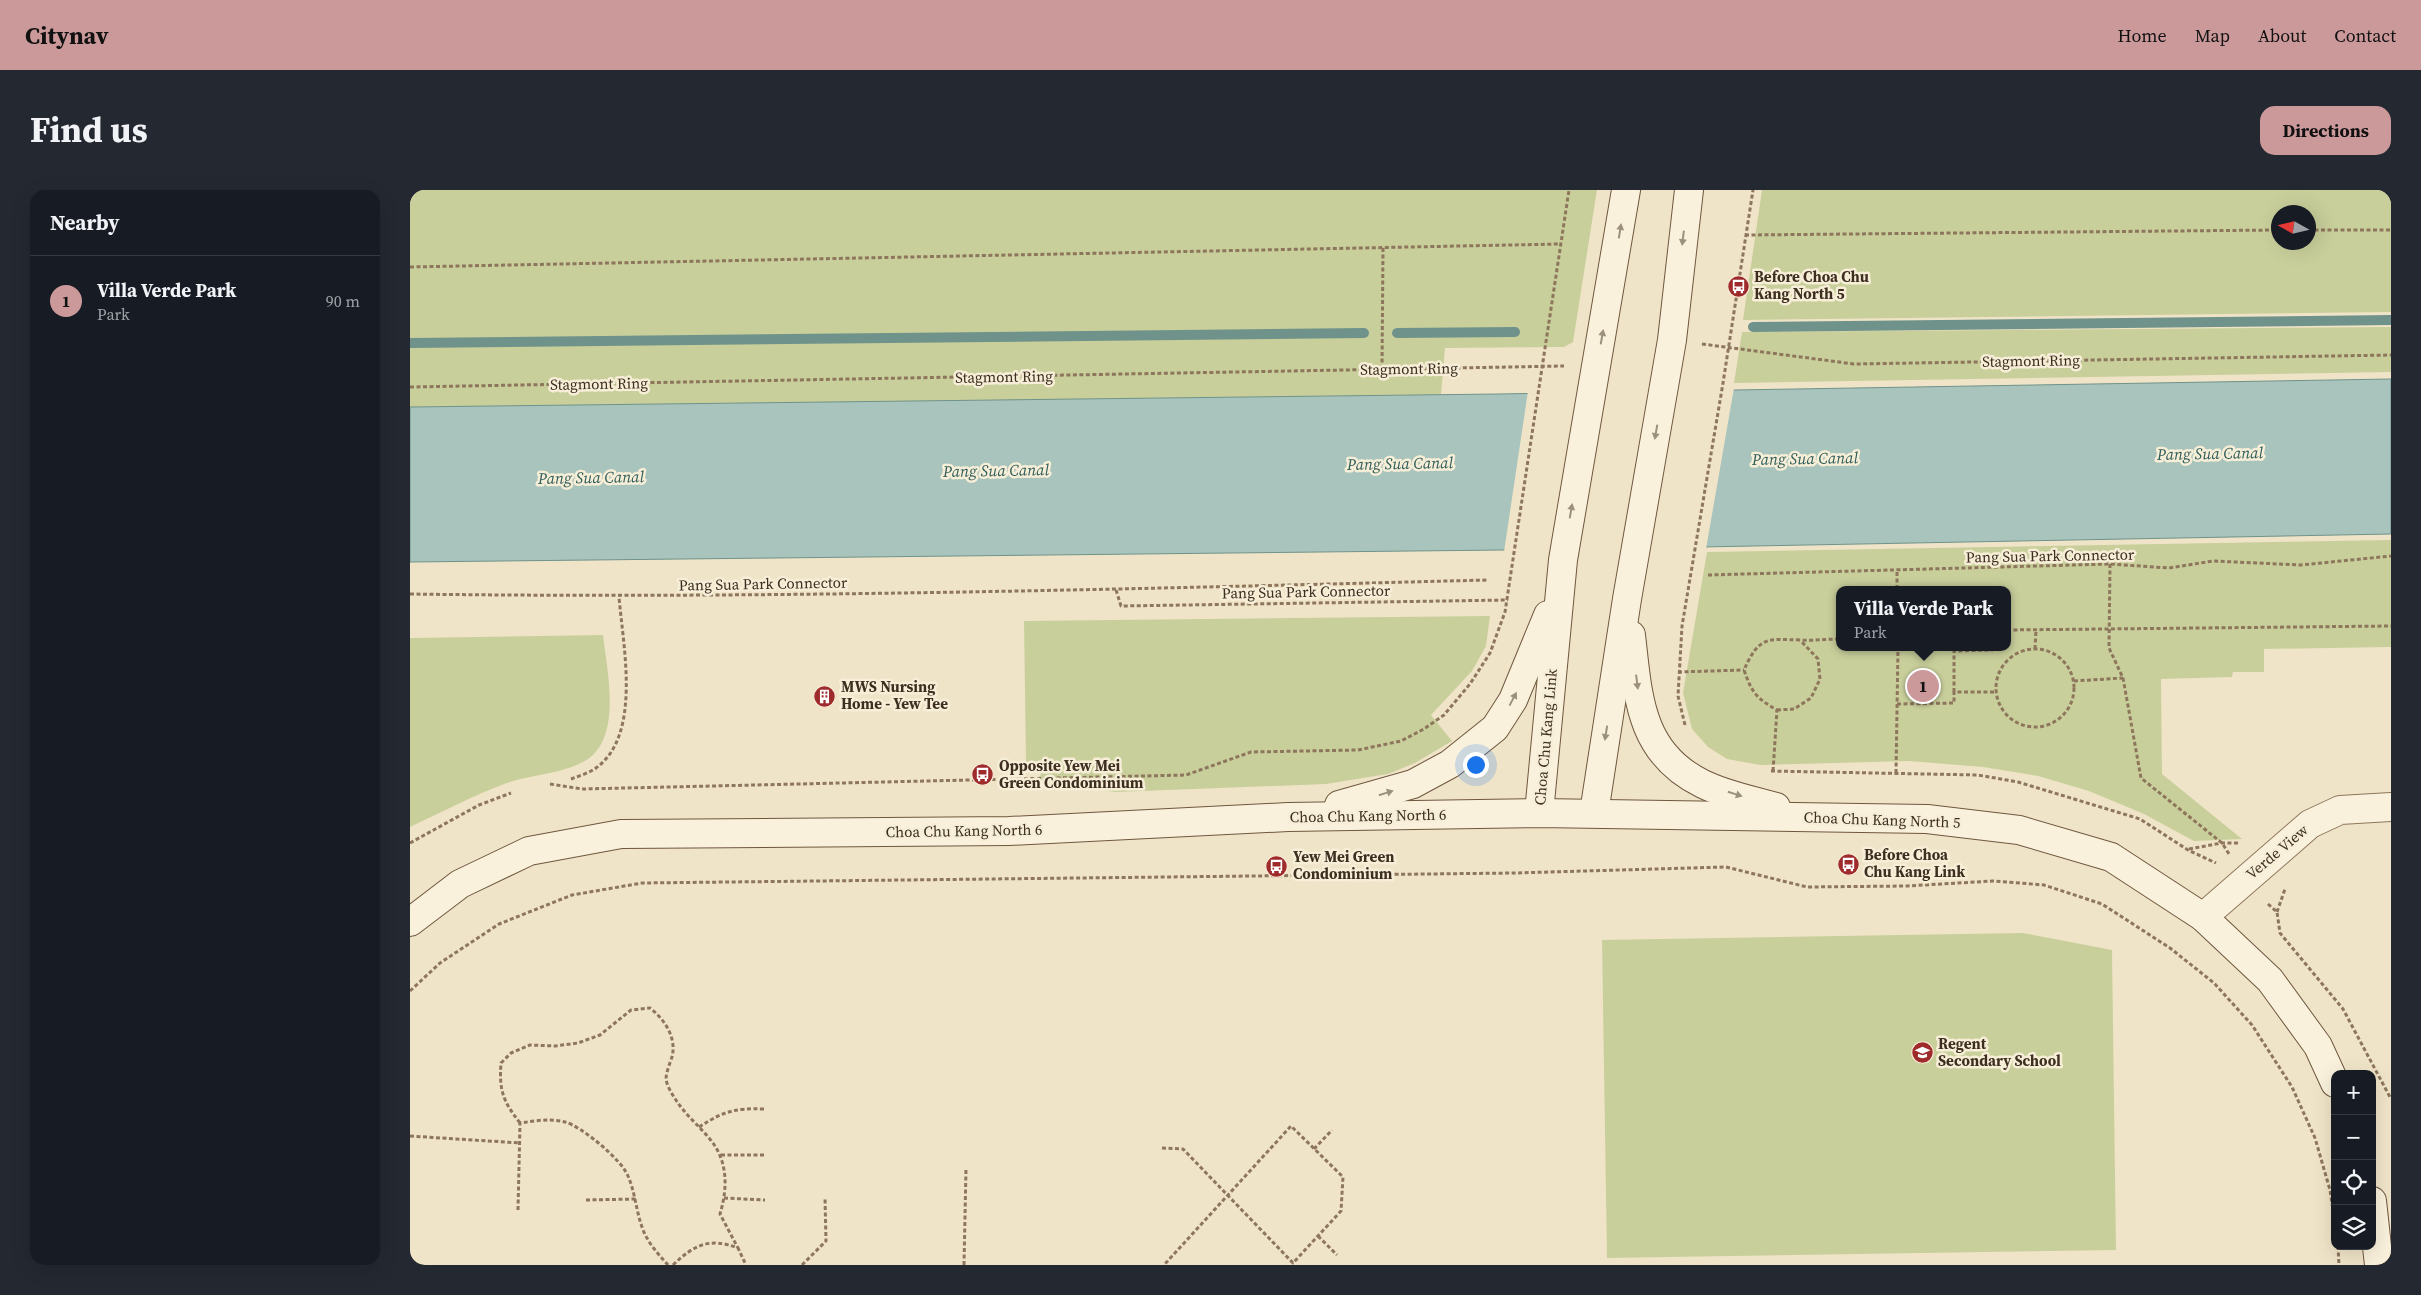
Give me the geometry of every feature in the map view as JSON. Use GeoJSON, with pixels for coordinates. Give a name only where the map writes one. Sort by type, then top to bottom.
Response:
{"type":"FeatureCollection","features":[{"type":"Feature","properties":{"kind":"street"},"geometry":{"type":"LineString","coordinates":[[1595,375],[1626,190]]}},
{"type":"Feature","properties":{"kind":"street"},"geometry":{"type":"LineString","coordinates":[[1594,813],[1627,599],[1672,340],[1689,190]]}},
{"type":"Feature","properties":{"kind":"street","name":"Choa Chu Kang Link"},"geometry":{"type":"LineString","coordinates":[[1594,813],[1539,813],[1562,570],[1595,375]]}},
{"type":"Feature","properties":{"kind":"street"},"geometry":{"type":"LineString","coordinates":[[1288,817],[1367,799],[1413,784],[1450,764],[1473,748],[1495,728],[1513,700],[1529,666],[1562,570]]}},
{"type":"Feature","properties":{"kind":"street"},"geometry":{"type":"LineString","coordinates":[[1627,599],[1639,706],[1648,729],[1660,749],[1679,770],[1704,785],[1810,817]]}},
{"type":"Feature","properties":{"kind":"street","name":"Verde View"},"geometry":{"type":"LineString","coordinates":[[2203,917],[2310,824],[2340,810],[2391,807]]}},
{"type":"Feature","properties":{"kind":"street","name":"Choa Chu Kang North 6"},"geometry":{"type":"LineString","coordinates":[[410,922],[460,884],[529,851],[621,834],[1009,832],[1288,817],[1539,813]]}},
{"type":"Feature","properties":{"kind":"street","name":"Choa Chu Kang North 5"},"geometry":{"type":"LineString","coordinates":[[1594,813],[1926,819],[2018,830],[2111,857],[2203,917],[2270,980],[2318,1046],[2331,1074]]}},
{"type":"Feature","properties":{"kind":"street"},"geometry":{"type":"LineString","coordinates":[[2372,1205],[2378,1265]]}},
{"type":"Feature","properties":{"kind":"path"},"geometry":{"type":"LineString","coordinates":[[550,784],[582,790],[1186,775],[1251,752],[1358,750],[1401,741],[1424,729],[1444,715],[1470,684],[1490,653],[1508,600],[1560,244],[1570,190]]}},
{"type":"Feature","properties":{"kind":"path"},"geometry":{"type":"LineString","coordinates":[[1687,730],[1678,696],[1678,672],[1693,559],[1753,190]]}},
{"type":"Feature","properties":{"kind":"path"},"geometry":{"type":"LineString","coordinates":[[1745,235],[2271,230]]}},
{"type":"Feature","properties":{"kind":"path"},"geometry":{"type":"LineString","coordinates":[[2316,230],[2391,230]]}},
{"type":"Feature","properties":{"kind":"path"},"geometry":{"type":"LineString","coordinates":[[410,267],[1560,244]]}},
{"type":"Feature","properties":{"kind":"path"},"geometry":{"type":"LineString","coordinates":[[1382,369],[1383,248]]}},
{"type":"Feature","properties":{"kind":"path","name":"Stagmont Ring"},"geometry":{"type":"LineString","coordinates":[[1672,340],[1854,364],[2391,354]]}},
{"type":"Feature","properties":{"kind":"path","name":"Stagmont Ring"},"geometry":{"type":"LineString","coordinates":[[410,387],[1543,366],[1595,375]]}},
{"type":"Feature","properties":{"kind":"path","name":"Pang Sua Park Connector"},"geometry":{"type":"LineString","coordinates":[[1708,575],[1897,572],[2110,564],[2169,568],[2213,561],[2301,565],[2391,556]]}},
{"type":"Feature","properties":{"kind":"path"},"geometry":{"type":"LineString","coordinates":[[2110,564],[2110,630]]}},
{"type":"Feature","properties":{"kind":"path"},"geometry":{"type":"LineString","coordinates":[[1897,572],[1897,586]]}},
{"type":"Feature","properties":{"kind":"path","name":"Pang Sua Park Connector"},"geometry":{"type":"LineString","coordinates":[[410,594],[619,597],[1116,590],[1488,580]]}},
{"type":"Feature","properties":{"kind":"path","name":"Pang Sua Park Connector"},"geometry":{"type":"LineString","coordinates":[[1116,590],[1121,606],[1508,600]]}},
{"type":"Feature","properties":{"kind":"path"},"geometry":{"type":"LineString","coordinates":[[571,779],[596,768],[614,747],[625,716],[625,668],[619,597]]}},
{"type":"Feature","properties":{"kind":"path"},"geometry":{"type":"LineString","coordinates":[[2011,630],[2391,626]]}},
{"type":"Feature","properties":{"kind":"path"},"geometry":{"type":"LineString","coordinates":[[2035,648],[2036,630]]}},
{"type":"Feature","properties":{"kind":"path"},"geometry":{"type":"LineString","coordinates":[[1801,641],[1818,659],[1820,679],[1811,698],[1794,709],[1777,710],[1757,699],[1744,670],[1750,656],[1761,644],[1774,638],[1801,641],[1836,639]]}},
{"type":"Feature","properties":{"kind":"path"},"geometry":{"type":"LineString","coordinates":[[2035,648],[2053,653],[2066,664],[2074,681],[2072,698],[2064,714],[2049,725],[2032,728],[2015,722],[2002,710],[1996,692],[1998,676],[2006,661],[2019,652],[2035,648]]}},
{"type":"Feature","properties":{"kind":"path"},"geometry":{"type":"LineString","coordinates":[[1896,772],[1898,651]]}},
{"type":"Feature","properties":{"kind":"path"},"geometry":{"type":"LineString","coordinates":[[1897,704],[1954,703],[1954,651]]}},
{"type":"Feature","properties":{"kind":"path"},"geometry":{"type":"LineString","coordinates":[[1678,672],[1744,670]]}},
{"type":"Feature","properties":{"kind":"path"},"geometry":{"type":"LineString","coordinates":[[2074,681],[2123,678]]}},
{"type":"Feature","properties":{"kind":"path"},"geometry":{"type":"LineString","coordinates":[[1954,692],[1996,692]]}},
{"type":"Feature","properties":{"kind":"path"},"geometry":{"type":"LineString","coordinates":[[1773,771],[1777,710]]}},
{"type":"Feature","properties":{"kind":"path"},"geometry":{"type":"LineString","coordinates":[[410,843],[479,805],[511,793]]}},
{"type":"Feature","properties":{"kind":"path"},"geometry":{"type":"LineString","coordinates":[[410,991],[440,963],[498,924],[572,895],[642,883],[1514,873],[1726,867],[1807,887],[1907,886],[1994,881],[2044,885],[2102,904],[2170,948],[2214,983],[2252,1025],[2292,1087],[2315,1138],[2330,1190],[2332,1205]]}},
{"type":"Feature","properties":{"kind":"path"},"geometry":{"type":"LineString","coordinates":[[2277,912],[2285,888]]}},
{"type":"Feature","properties":{"kind":"path"},"geometry":{"type":"LineString","coordinates":[[518,1210],[520,1123],[506,1104],[500,1084],[501,1063],[511,1052],[530,1045],[555,1046],[578,1043],[600,1035],[631,1010],[650,1008],[660,1016],[669,1029],[674,1050],[666,1079],[684,1112],[699,1127],[721,1155],[726,1187],[720,1214],[746,1265]]}},
{"type":"Feature","properties":{"kind":"path"},"geometry":{"type":"LineString","coordinates":[[699,1127],[721,1113],[739,1108],[764,1109]]}},
{"type":"Feature","properties":{"kind":"path"},"geometry":{"type":"LineString","coordinates":[[520,1123],[547,1120],[566,1122],[609,1152],[628,1173],[642,1227],[654,1250],[668,1265]]}},
{"type":"Feature","properties":{"kind":"path"},"geometry":{"type":"LineString","coordinates":[[1162,1148],[1183,1149],[1228,1197],[1293,1263],[1342,1211],[1343,1176],[1291,1126],[1228,1197],[1164,1265]]}},
{"type":"Feature","properties":{"kind":"path"},"geometry":{"type":"LineString","coordinates":[[1314,1149],[1332,1130]]}},
{"type":"Feature","properties":{"kind":"path"},"geometry":{"type":"LineString","coordinates":[[410,1136],[520,1143]]}},
{"type":"Feature","properties":{"kind":"path"},"geometry":{"type":"LineString","coordinates":[[721,1155],[764,1155]]}},
{"type":"Feature","properties":{"kind":"path"},"geometry":{"type":"LineString","coordinates":[[964,1265],[966,1169]]}},
{"type":"Feature","properties":{"kind":"path"},"geometry":{"type":"LineString","coordinates":[[724,1198],[765,1200]]}},
{"type":"Feature","properties":{"kind":"path"},"geometry":{"type":"LineString","coordinates":[[802,1265],[826,1241],[825,1198]]}},
{"type":"Feature","properties":{"kind":"path"},"geometry":{"type":"LineString","coordinates":[[586,1200],[636,1199]]}},
{"type":"Feature","properties":{"kind":"path"},"geometry":{"type":"LineString","coordinates":[[1318,1236],[1337,1255]]}},
{"type":"Feature","properties":{"kind":"path"},"geometry":{"type":"LineString","coordinates":[[673,1265],[688,1251],[706,1243],[722,1242],[738,1248]]}},
{"type":"Feature","properties":{"kind":"path"},"geometry":{"type":"LineString","coordinates":[[2338,1250],[2339,1265]]}},
{"type":"Feature","properties":{"kind":"green space"},"geometry":{"type":"Polygon","coordinates":[[[410,190],[1597,190],[1573,342],[1564,347],[1445,348],[1441,395],[410,407],[410,190]]]}},
{"type":"Feature","properties":{"kind":"green space"},"geometry":{"type":"Polygon","coordinates":[[[1762,190],[2391,190],[2391,312],[1743,320],[1762,190]]]}},
{"type":"Feature","properties":{"kind":"green space"},"geometry":{"type":"Polygon","coordinates":[[[2391,327],[2391,372],[1734,383],[1742,332],[2391,327]]]}},
{"type":"Feature","properties":{"kind":"green space"},"geometry":{"type":"Polygon","coordinates":[[[2391,540],[2391,647],[2264,649],[2264,672],[2233,672],[2232,677],[2161,679],[2162,774],[2242,839],[2194,841],[2144,814],[2089,791],[2038,776],[1983,767],[1909,761],[1760,765],[1727,759],[1708,747],[1692,729],[1683,693],[1707,552],[2391,540]]]}},
{"type":"Feature","properties":{"kind":"green space"},"geometry":{"type":"Polygon","coordinates":[[[1490,616],[1486,646],[1472,671],[1431,715],[1452,741],[1415,763],[1388,774],[1326,784],[1116,792],[1041,782],[1040,763],[1026,763],[1024,621],[1490,616]]]}},
{"type":"Feature","properties":{"kind":"green space"},"geometry":{"type":"Polygon","coordinates":[[[603,635],[609,683],[609,718],[599,748],[588,759],[559,771],[507,783],[470,798],[410,827],[410,638],[603,635]]]}},
{"type":"Feature","properties":{"kind":"green space","name":"Regent Secondary School"},"geometry":{"type":"Polygon","coordinates":[[[2023,933],[2112,950],[2116,1250],[1607,1258],[1602,940],[2023,933]]]}},
{"type":"Feature","properties":{"kind":"water","name":"Pang Sua Canal"},"geometry":{"type":"Polygon","coordinates":[[[2391,379],[2391,534],[1595,549],[410,562],[410,407],[1498,394],[2391,379]]]}},
{"type":"Feature","properties":{"kind":"pier"},"geometry":{"type":"Polygon","coordinates":[[[1734,388],[1706,549],[1504,552],[1528,391],[1734,388]]]}},
{"type":"Feature","properties":{"kind":"waterway"},"geometry":{"type":"LineString","coordinates":[[1753,327],[2391,320]]}},
{"type":"Feature","properties":{"kind":"waterway"},"geometry":{"type":"LineString","coordinates":[[1397,333],[1515,332]]}},
{"type":"Feature","properties":{"kind":"waterway"},"geometry":{"type":"LineString","coordinates":[[410,343],[1364,333]]}},
{"type":"Feature","properties":{"kind":"place","name":"Before Choa Chu Kang North 5"},"geometry":{"type":"Point","coordinates":[1738,286]}},
{"type":"Feature","properties":{"kind":"place","name":"Villa Verde Park"},"geometry":{"type":"Point","coordinates":[1923,686]}},
{"type":"Feature","properties":{"kind":"place","name":"MWS Nursing Home - Yew Tee"},"geometry":{"type":"Point","coordinates":[825,696]}},
{"type":"Feature","properties":{"kind":"place","name":"Opposite Yew Mei Green Condominium"},"geometry":{"type":"Point","coordinates":[983,775]}},
{"type":"Feature","properties":{"kind":"place","name":"Before Choa Chu Kang Link"},"geometry":{"type":"Point","coordinates":[1848,864]}},
{"type":"Feature","properties":{"kind":"place","name":"Yew Mei Green Condominium"},"geometry":{"type":"Point","coordinates":[1277,866]}},
{"type":"Feature","properties":{"kind":"place","name":"Regent Secondary School"},"geometry":{"type":"Point","coordinates":[1922,1053]}}]}
